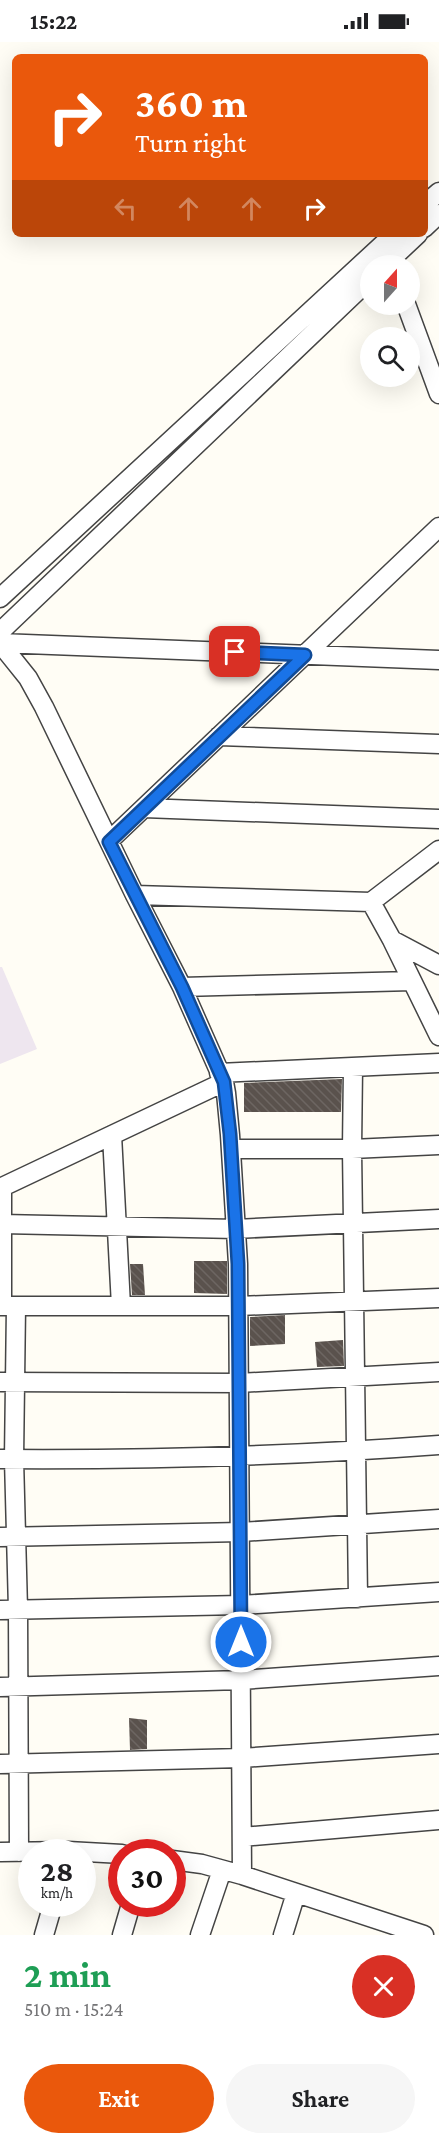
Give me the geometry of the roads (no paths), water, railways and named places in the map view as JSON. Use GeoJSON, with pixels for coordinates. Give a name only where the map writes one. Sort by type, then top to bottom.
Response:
{"type":"FeatureCollection","features":[{"type":"Feature","properties":{"kind":"street"},"geometry":{"type":"LineString","coordinates":[[428,224],[439,214]]}},
{"type":"Feature","properties":{"kind":"street"},"geometry":{"type":"LineString","coordinates":[[0,598],[391,237]]}},
{"type":"Feature","properties":{"kind":"street"},"geometry":{"type":"LineString","coordinates":[[397,255],[415,237]]}},
{"type":"Feature","properties":{"kind":"street"},"geometry":{"type":"LineString","coordinates":[[0,632],[360,289]]}},
{"type":"Feature","properties":{"kind":"street"},"geometry":{"type":"LineString","coordinates":[[410,315],[439,393]]}},
{"type":"Feature","properties":{"kind":"street"},"geometry":{"type":"LineString","coordinates":[[109,842],[439,526]]}},
{"type":"Feature","properties":{"kind":"street"},"geometry":{"type":"LineString","coordinates":[[0,643],[439,660]]}},
{"type":"Feature","properties":{"kind":"street"},"geometry":{"type":"LineString","coordinates":[[0,643],[28,678],[44,707],[182,987],[221,1077],[231,1149],[239,1306],[242,1875]]}},
{"type":"Feature","properties":{"kind":"street"},"geometry":{"type":"LineString","coordinates":[[219,736],[439,744]]}},
{"type":"Feature","properties":{"kind":"street"},"geometry":{"type":"LineString","coordinates":[[144,808],[439,819]]}},
{"type":"Feature","properties":{"kind":"street"},"geometry":{"type":"LineString","coordinates":[[135,895],[371,902],[439,850]]}},
{"type":"Feature","properties":{"kind":"street"},"geometry":{"type":"LineString","coordinates":[[371,902],[439,1036]]}},
{"type":"Feature","properties":{"kind":"street"},"geometry":{"type":"LineString","coordinates":[[392,940],[439,965]]}},
{"type":"Feature","properties":{"kind":"street"},"geometry":{"type":"LineString","coordinates":[[182,987],[412,981]]}},
{"type":"Feature","properties":{"kind":"street"},"geometry":{"type":"LineString","coordinates":[[18,1843],[9,1764],[8,1383],[1,1188],[112,1135],[221,1077],[439,1063]]}},
{"type":"Feature","properties":{"kind":"street"},"geometry":{"type":"LineString","coordinates":[[353,1067],[358,1598]]}},
{"type":"Feature","properties":{"kind":"street"},"geometry":{"type":"LineString","coordinates":[[112,1135],[122,1306]]}},
{"type":"Feature","properties":{"kind":"street"},"geometry":{"type":"LineString","coordinates":[[231,1149],[352,1149],[439,1145]]}},
{"type":"Feature","properties":{"kind":"street"},"geometry":{"type":"LineString","coordinates":[[2,1224],[236,1229],[439,1218]]}},
{"type":"Feature","properties":{"kind":"street"},"geometry":{"type":"LineString","coordinates":[[6,1306],[239,1306],[439,1298]]}},
{"type":"Feature","properties":{"kind":"street"},"geometry":{"type":"LineString","coordinates":[[8,1383],[239,1383],[439,1372]]}},
{"type":"Feature","properties":{"kind":"street"},"geometry":{"type":"LineString","coordinates":[[7,1459],[240,1455],[356,1451],[439,1445]]}},
{"type":"Feature","properties":{"kind":"street"},"geometry":{"type":"LineString","coordinates":[[8,1537],[241,1532],[439,1519]]}},
{"type":"Feature","properties":{"kind":"street"},"geometry":{"type":"LineString","coordinates":[[9,1610],[241,1605],[439,1592]]}},
{"type":"Feature","properties":{"kind":"street"},"geometry":{"type":"LineString","coordinates":[[9,1687],[241,1680],[439,1666]]}},
{"type":"Feature","properties":{"kind":"street"},"geometry":{"type":"LineString","coordinates":[[9,1764],[242,1758],[439,1744]]}},
{"type":"Feature","properties":{"kind":"street"},"geometry":{"type":"LineString","coordinates":[[242,1837],[439,1821]]}},
{"type":"Feature","properties":{"kind":"street"},"geometry":{"type":"LineString","coordinates":[[0,1852],[18,1852]]}},
{"type":"Feature","properties":{"kind":"street"},"geometry":{"type":"LineString","coordinates":[[186,1862],[242,1875],[296,1893],[371,1927],[424,1935]]}},
{"type":"Feature","properties":{"kind":"street"},"geometry":{"type":"LineString","coordinates":[[200,1935],[222,1870]]}},
{"type":"Feature","properties":{"kind":"street"},"geometry":{"type":"LineString","coordinates":[[283,1935],[296,1893]]}},
{"type":"Feature","properties":{"kind":"street"},"geometry":{"type":"LineString","coordinates":[[44,1935],[49,1917]]}},
{"type":"Feature","properties":{"kind":"street"},"geometry":{"type":"LineString","coordinates":[[122,1935],[127,1917]]}}]}
